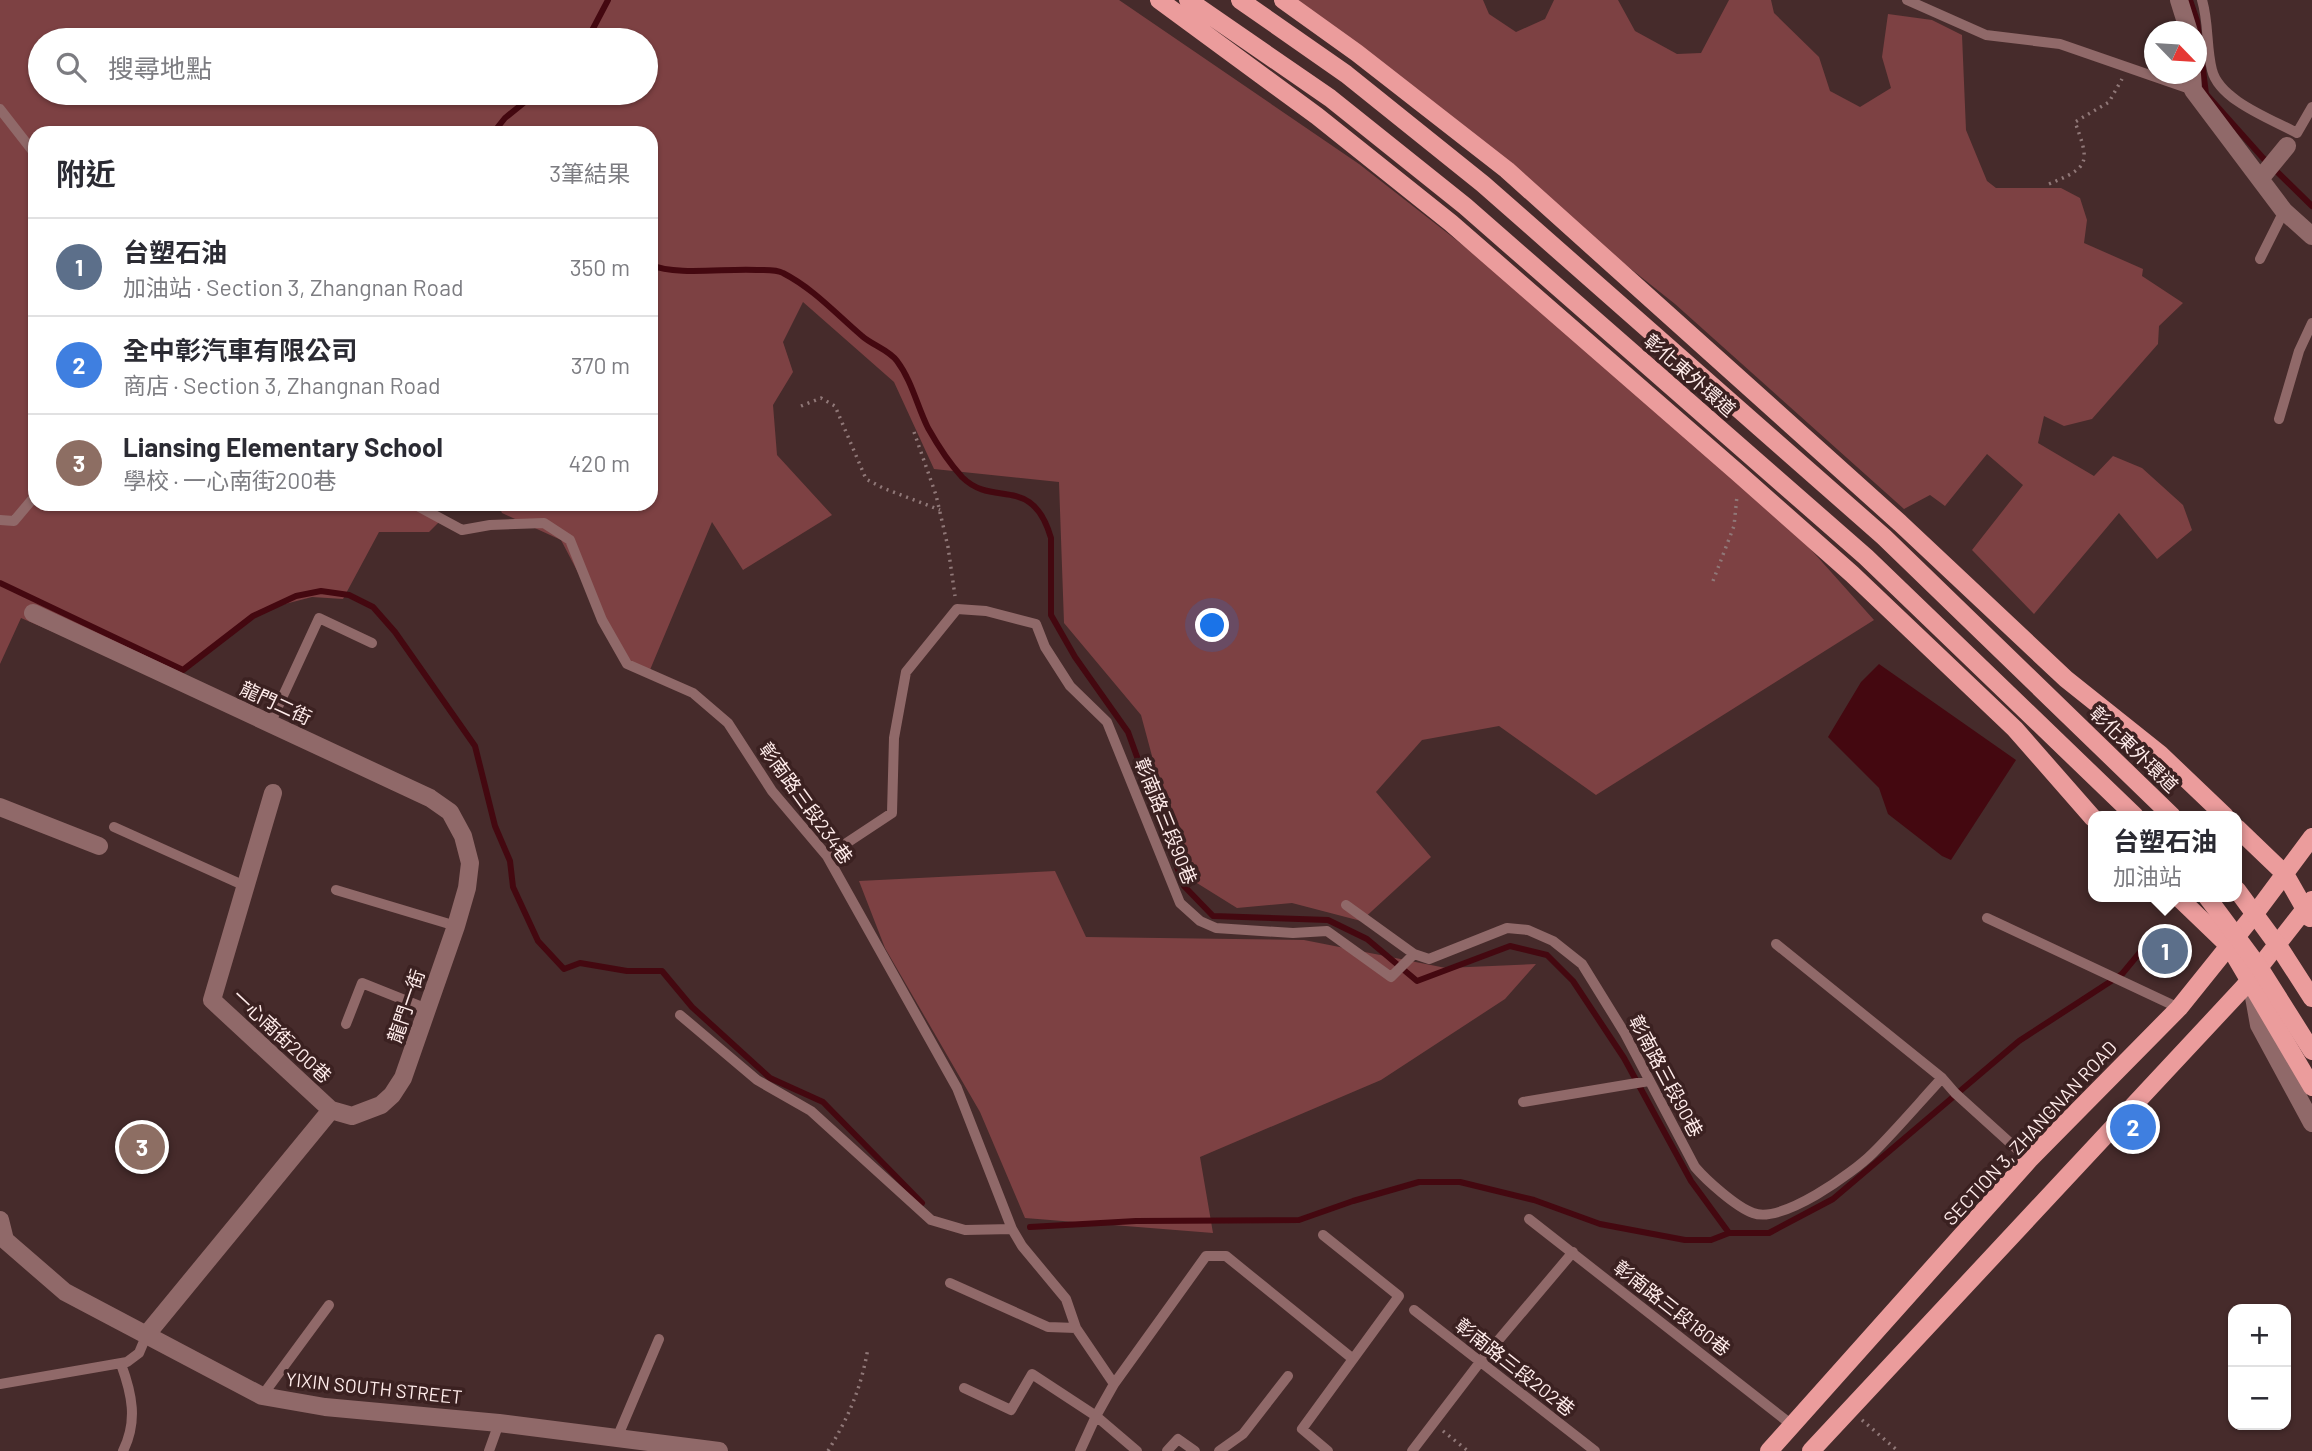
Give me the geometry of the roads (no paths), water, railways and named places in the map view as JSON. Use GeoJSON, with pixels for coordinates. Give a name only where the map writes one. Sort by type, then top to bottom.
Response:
{"type":"FeatureCollection","features":[{"type":"Feature","properties":{"kind":"main road"},"geometry":{"type":"LineString","coordinates":[[1158,0],[1317,117],[1451,223],[1738,472],[1852,574],[2037,752],[2088,812]]}},
{"type":"Feature","properties":{"kind":"main road","name":"彰化東外環道"},"geometry":{"type":"LineString","coordinates":[[1240,0],[1346,74],[1483,184],[1884,537],[2167,811]]}},
{"type":"Feature","properties":{"kind":"main road"},"geometry":{"type":"LineString","coordinates":[[1283,0],[1357,52],[1507,170],[1900,523],[2066,678],[2161,754],[2220,811]]}},
{"type":"Feature","properties":{"kind":"main road","name":"彰化東外環道"},"geometry":{"type":"LineString","coordinates":[[1190,2],[1330,98],[1465,206],[1866,557],[2130,811]]}},
{"type":"Feature","properties":{"kind":"main road"},"geometry":{"type":"LineString","coordinates":[[1811,1451],[2159,1081],[2310,912],[2285,874],[2242,833]]}},
{"type":"Feature","properties":{"kind":"main road","name":"SECTION 3, ZHANGNAN ROAD"},"geometry":{"type":"LineString","coordinates":[[1769,1451],[2029,1160],[2179,1008],[2312,837]]}},
{"type":"Feature","properties":{"kind":"main road"},"geometry":{"type":"LineString","coordinates":[[2242,897],[2312,998]]}},
{"type":"Feature","properties":{"kind":"main road"},"geometry":{"type":"LineString","coordinates":[[2183,902],[2229,946],[2312,1087]]}},
{"type":"Feature","properties":{"kind":"main road"},"geometry":{"type":"LineString","coordinates":[[2211,902],[2259,967],[2312,1051]]}},
{"type":"Feature","properties":{"kind":"street"},"geometry":{"type":"LineString","coordinates":[[2179,0],[2186,21]]}},
{"type":"Feature","properties":{"kind":"street"},"geometry":{"type":"LineString","coordinates":[[2194,84],[2284,211],[2312,236]]}},
{"type":"Feature","properties":{"kind":"street"},"geometry":{"type":"LineString","coordinates":[[2260,179],[2292,139]]}},
{"type":"Feature","properties":{"kind":"street","name":"龍門二街"},"geometry":{"type":"LineString","coordinates":[[33,613],[430,798],[450,812],[463,836],[470,863]]}},
{"type":"Feature","properties":{"kind":"street","name":"一心南街200巷"},"geometry":{"type":"LineString","coordinates":[[147,1334],[331,1110],[212,1000],[273,793]]}},
{"type":"Feature","properties":{"kind":"street"},"geometry":{"type":"LineString","coordinates":[[0,807],[99,846]]}},
{"type":"Feature","properties":{"kind":"street","name":"龍門一街"},"geometry":{"type":"LineString","coordinates":[[331,1110],[352,1116],[381,1105],[392,1095],[403,1078],[456,926],[467,888],[470,863]]}},
{"type":"Feature","properties":{"kind":"street"},"geometry":{"type":"LineString","coordinates":[[2250,979],[2259,1025],[2312,1123]]}},
{"type":"Feature","properties":{"kind":"street","name":"YIXIN SOUTH STREET"},"geometry":{"type":"LineString","coordinates":[[0,1220],[5,1240],[65,1292],[262,1396],[325,1407],[499,1423],[719,1451]]}},
{"type":"Feature","properties":{"kind":"lane"},"geometry":{"type":"LineString","coordinates":[[1907,0],[1986,35],[2060,44],[2144,71]]}},
{"type":"Feature","properties":{"kind":"lane"},"geometry":{"type":"LineString","coordinates":[[2202,0],[2212,72],[2232,99],[2292,139],[2312,107]]}},
{"type":"Feature","properties":{"kind":"lane"},"geometry":{"type":"LineString","coordinates":[[0,109],[28,145]]}},
{"type":"Feature","properties":{"kind":"lane"},"geometry":{"type":"LineString","coordinates":[[2260,259],[2284,211]]}},
{"type":"Feature","properties":{"kind":"lane"},"geometry":{"type":"LineString","coordinates":[[2279,419],[2299,352],[2312,323]]}},
{"type":"Feature","properties":{"kind":"lane"},"geometry":{"type":"LineString","coordinates":[[0,520],[14,521],[28,504]]}},
{"type":"Feature","properties":{"kind":"lane","name":"彰南路三段234巷"},"geometry":{"type":"LineString","coordinates":[[427,511],[462,530],[490,525],[544,523],[570,540],[602,620],[627,664],[693,693],[728,723],[772,791],[827,856],[957,1088],[1022,1246],[1066,1299],[1076,1328],[1114,1384]]}},
{"type":"Feature","properties":{"kind":"lane","name":"彰南路三段90巷"},"geometry":{"type":"LineString","coordinates":[[827,856],[892,813],[894,738],[906,673],[957,608],[986,611],[1036,624],[1045,647],[1070,686],[1107,722],[1180,903],[1200,921],[1216,928],[1293,933],[1327,931],[1391,977],[1414,954],[1429,958],[1507,928],[1528,930],[1553,941],[1582,964],[1624,1032],[1695,1167],[1711,1185],[1754,1214],[1779,1213],[1816,1196],[1871,1155],[1942,1078]]}},
{"type":"Feature","properties":{"kind":"lane"},"geometry":{"type":"LineString","coordinates":[[270,724],[319,618],[372,643]]}},
{"type":"Feature","properties":{"kind":"lane"},"geometry":{"type":"LineString","coordinates":[[114,828],[246,886]]}},
{"type":"Feature","properties":{"kind":"lane"},"geometry":{"type":"LineString","coordinates":[[336,890],[456,926]]}},
{"type":"Feature","properties":{"kind":"lane"},"geometry":{"type":"LineString","coordinates":[[1346,905],[1414,954]]}},
{"type":"Feature","properties":{"kind":"lane"},"geometry":{"type":"LineString","coordinates":[[1987,918],[2179,1008]]}},
{"type":"Feature","properties":{"kind":"lane"},"geometry":{"type":"LineString","coordinates":[[1776,944],[1942,1078],[1959,1097],[2029,1160]]}},
{"type":"Feature","properties":{"kind":"lane"},"geometry":{"type":"LineString","coordinates":[[346,1024],[362,984],[427,1009]]}},
{"type":"Feature","properties":{"kind":"lane"},"geometry":{"type":"LineString","coordinates":[[680,1015],[757,1080],[811,1111],[931,1220],[965,1230],[1013,1229]]}},
{"type":"Feature","properties":{"kind":"lane"},"geometry":{"type":"LineString","coordinates":[[1522,1102],[1648,1081]]}},
{"type":"Feature","properties":{"kind":"lane","name":"彰南路三段180巷"},"geometry":{"type":"LineString","coordinates":[[1529,1219],[1792,1425]]}},
{"type":"Feature","properties":{"kind":"lane"},"geometry":{"type":"LineString","coordinates":[[1323,1236],[1399,1296],[1302,1429],[1328,1451]]}},
{"type":"Feature","properties":{"kind":"lane"},"geometry":{"type":"LineString","coordinates":[[1412,1451],[1480,1362],[1573,1252]]}},
{"type":"Feature","properties":{"kind":"lane"},"geometry":{"type":"LineString","coordinates":[[1080,1451],[1114,1384],[1206,1256],[1226,1256],[1353,1359]]}},
{"type":"Feature","properties":{"kind":"lane"},"geometry":{"type":"LineString","coordinates":[[950,1283],[1048,1327],[1076,1328]]}},
{"type":"Feature","properties":{"kind":"lane"},"geometry":{"type":"LineString","coordinates":[[262,1396],[329,1305]]}},
{"type":"Feature","properties":{"kind":"lane","name":"彰南路三段202巷"},"geometry":{"type":"LineString","coordinates":[[1414,1310],[1595,1451]]}},
{"type":"Feature","properties":{"kind":"lane"},"geometry":{"type":"LineString","coordinates":[[0,1384],[127,1362],[139,1353],[147,1334]]}},
{"type":"Feature","properties":{"kind":"lane"},"geometry":{"type":"LineString","coordinates":[[617,1438],[659,1339]]}},
{"type":"Feature","properties":{"kind":"lane"},"geometry":{"type":"LineString","coordinates":[[121,1364],[133,1402],[132,1425],[123,1451]]}},
{"type":"Feature","properties":{"kind":"lane"},"geometry":{"type":"LineString","coordinates":[[964,1388],[1012,1410],[1032,1374],[1096,1416],[1137,1451]]}},
{"type":"Feature","properties":{"kind":"lane"},"geometry":{"type":"LineString","coordinates":[[1219,1451],[1243,1434],[1288,1376]]}},
{"type":"Feature","properties":{"kind":"lane"},"geometry":{"type":"LineString","coordinates":[[489,1451],[499,1423]]}},
{"type":"Feature","properties":{"kind":"lane"},"geometry":{"type":"LineString","coordinates":[[1167,1451],[1178,1439],[1195,1451]]}},
{"type":"Feature","properties":{"kind":"waterway"},"geometry":{"type":"LineString","coordinates":[[593,28],[608,0]]}},
{"type":"Feature","properties":{"kind":"waterway"},"geometry":{"type":"LineString","coordinates":[[2190,0],[2197,21],[2206,94],[2263,158],[2312,206]]}},
{"type":"Feature","properties":{"kind":"waterway"},"geometry":{"type":"LineString","coordinates":[[499,126],[521,105]]}},
{"type":"Feature","properties":{"kind":"waterway"},"geometry":{"type":"LineString","coordinates":[[658,267],[688,271],[774,270],[794,279],[862,336],[897,361],[907,377],[928,428],[962,477],[974,486],[1011,495],[1034,506],[1043,518],[1051,538],[1051,615],[1075,657],[1128,732],[1184,886],[1213,916],[1328,920],[1367,939],[1417,981],[1510,946],[1547,955],[1573,981],[1624,1058],[1691,1181],[1729,1233],[1769,1233],[1833,1199],[2019,1041],[2122,974],[2156,933]]}},
{"type":"Feature","properties":{"kind":"waterway"},"geometry":{"type":"LineString","coordinates":[[0,583],[183,670],[253,616],[296,596],[321,591],[349,595],[373,607],[395,632],[475,746],[495,826],[510,861],[513,887],[538,941],[564,969],[580,963],[627,971],[662,971],[692,1007],[770,1078],[823,1102],[922,1203]]}},
{"type":"Feature","properties":{"kind":"waterway"},"geometry":{"type":"LineString","coordinates":[[1030,1227],[1136,1221],[1299,1220],[1419,1182],[1460,1182],[1534,1200],[1600,1224],[1685,1240],[1711,1240],[1729,1233]]}},
{"type":"Feature","properties":{"kind":"place","name":"台塑石油"},"geometry":{"type":"Point","coordinates":[2165,951]}},
{"type":"Feature","properties":{"kind":"place","name":"全中彰汽車有限公司"},"geometry":{"type":"Point","coordinates":[2133,1127]}},
{"type":"Feature","properties":{"kind":"place","name":"Liansing Elementary School"},"geometry":{"type":"Point","coordinates":[142,1147]}}]}
